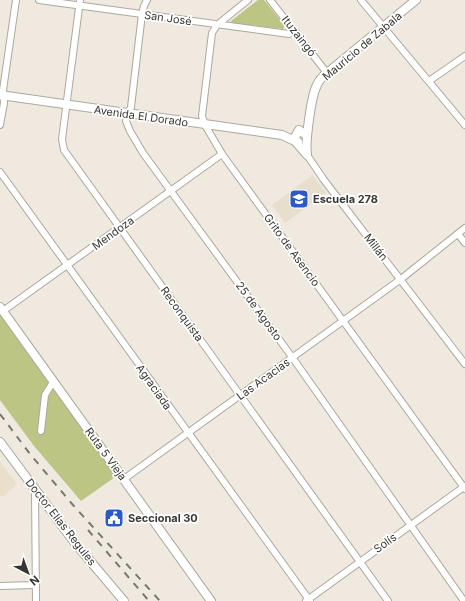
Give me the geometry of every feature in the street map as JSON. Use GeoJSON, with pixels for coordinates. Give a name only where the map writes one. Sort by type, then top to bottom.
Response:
{"type":"FeatureCollection","features":[{"type":"Feature","properties":{"kind":"street"},"geometry":{"type":"LineString","coordinates":[[0,125],[4,103],[2,96],[16,0]]}},
{"type":"Feature","properties":{"kind":"street","name":"San José"},"geometry":{"type":"LineString","coordinates":[[39,0],[79,3],[142,14],[289,34],[296,32]]}},
{"type":"Feature","properties":{"kind":"street","name":"25 de Agosto"},"geometry":{"type":"LineString","coordinates":[[147,0],[142,14],[131,107],[126,120],[130,131],[143,152],[292,357],[464,601]]}},
{"type":"Feature","properties":{"kind":"street"},"geometry":{"type":"LineString","coordinates":[[217,25],[248,0]]}},
{"type":"Feature","properties":{"kind":"street","name":"Ituzaingó"},"geometry":{"type":"LineString","coordinates":[[270,0],[327,72]]}},
{"type":"Feature","properties":{"kind":"street"},"geometry":{"type":"LineString","coordinates":[[361,0],[465,125]]}},
{"type":"Feature","properties":{"kind":"street","name":"Mauricio de Zabala"},"geometry":{"type":"LineString","coordinates":[[307,155],[306,137],[316,86],[327,72],[416,0]]}},
{"type":"Feature","properties":{"kind":"street","name":"Reconquista"},"geometry":{"type":"LineString","coordinates":[[79,3],[62,139],[64,150],[388,601]]}},
{"type":"Feature","properties":{"kind":"street","name":"Grito de Asencio"},"geometry":{"type":"LineString","coordinates":[[217,25],[212,33],[202,116],[205,125],[222,154],[464,487]]}},
{"type":"Feature","properties":{"kind":"street"},"geometry":{"type":"LineString","coordinates":[[429,81],[465,56]]}},
{"type":"Feature","properties":{"kind":"street","name":"Avenida El Dorado"},"geometry":{"type":"LineString","coordinates":[[2,96],[282,135]]}},
{"type":"Feature","properties":{"kind":"street"},"geometry":{"type":"LineString","coordinates":[[299,130],[306,137],[300,142],[295,142],[295,137],[299,130],[310,119]]}},
{"type":"Feature","properties":{"kind":"street"},"geometry":{"type":"LineString","coordinates":[[282,135],[299,130]]}},
{"type":"Feature","properties":{"kind":"street","name":"Millán"},"geometry":{"type":"LineString","coordinates":[[282,135],[295,142],[307,155],[324,180],[465,364]]}},
{"type":"Feature","properties":{"kind":"street","name":"Mendoza"},"geometry":{"type":"LineString","coordinates":[[1,309],[68,265],[222,154]]}},
{"type":"Feature","properties":{"kind":"street","name":"Agraciada"},"geometry":{"type":"LineString","coordinates":[[0,172],[308,600]]}},
{"type":"Feature","properties":{"kind":"street","name":"Las Acacias"},"geometry":{"type":"LineString","coordinates":[[124,479],[344,321],[401,279],[465,228]]}},
{"type":"Feature","properties":{"kind":"street"},"geometry":{"type":"LineString","coordinates":[[458,234],[465,243]]}},
{"type":"Feature","properties":{"kind":"street","name":"Ruta 5 Vieja"},"geometry":{"type":"LineString","coordinates":[[1,309],[211,601]]}},
{"type":"Feature","properties":{"kind":"street"},"geometry":{"type":"LineString","coordinates":[[41,431],[45,395],[53,382]]}},
{"type":"Feature","properties":{"kind":"street","name":"Doctor Elías Regules"},"geometry":{"type":"LineString","coordinates":[[0,442],[76,544],[124,601]]}},
{"type":"Feature","properties":{"kind":"street","name":"Solís"},"geometry":{"type":"LineString","coordinates":[[308,600],[464,487]]}},
{"type":"Feature","properties":{"kind":"street"},"geometry":{"type":"LineString","coordinates":[[36,490],[36,601]]}},
{"type":"Feature","properties":{"kind":"street"},"geometry":{"type":"LineString","coordinates":[[0,586],[35,585]]}},
{"type":"Feature","properties":{"kind":"shaded area","name":"Escuela 278"},"geometry":{"type":"Polygon","coordinates":[[[313,175],[326,193],[285,223],[272,205],[313,175]]]}},
{"type":"Feature","properties":{"kind":"shaded area"},"geometry":{"type":"Polygon","coordinates":[[[0,462],[17,484],[4,496],[0,496],[0,462]]]}},
{"type":"Feature","properties":{"kind":"green space"},"geometry":{"type":"Polygon","coordinates":[[[258,0],[264,0],[285,26],[283,29],[232,23],[231,21],[258,0]]]}},
{"type":"Feature","properties":{"kind":"green space"},"geometry":{"type":"Polygon","coordinates":[[[0,311],[118,475],[81,501],[34,446],[0,400],[0,311]]]}},
{"type":"Feature","properties":{"kind":"railway"},"geometry":{"type":"LineString","coordinates":[[0,414],[30,454],[73,505],[160,601]]}},
{"type":"Feature","properties":{"kind":"railway"},"geometry":{"type":"LineString","coordinates":[[88,530],[149,601]]}},
{"type":"Feature","properties":{"kind":"place","name":"Escuela 278"},"geometry":{"type":"Point","coordinates":[299,199]}},
{"type":"Feature","properties":{"kind":"place","name":"Seccional 30"},"geometry":{"type":"Point","coordinates":[114,518]}}]}
